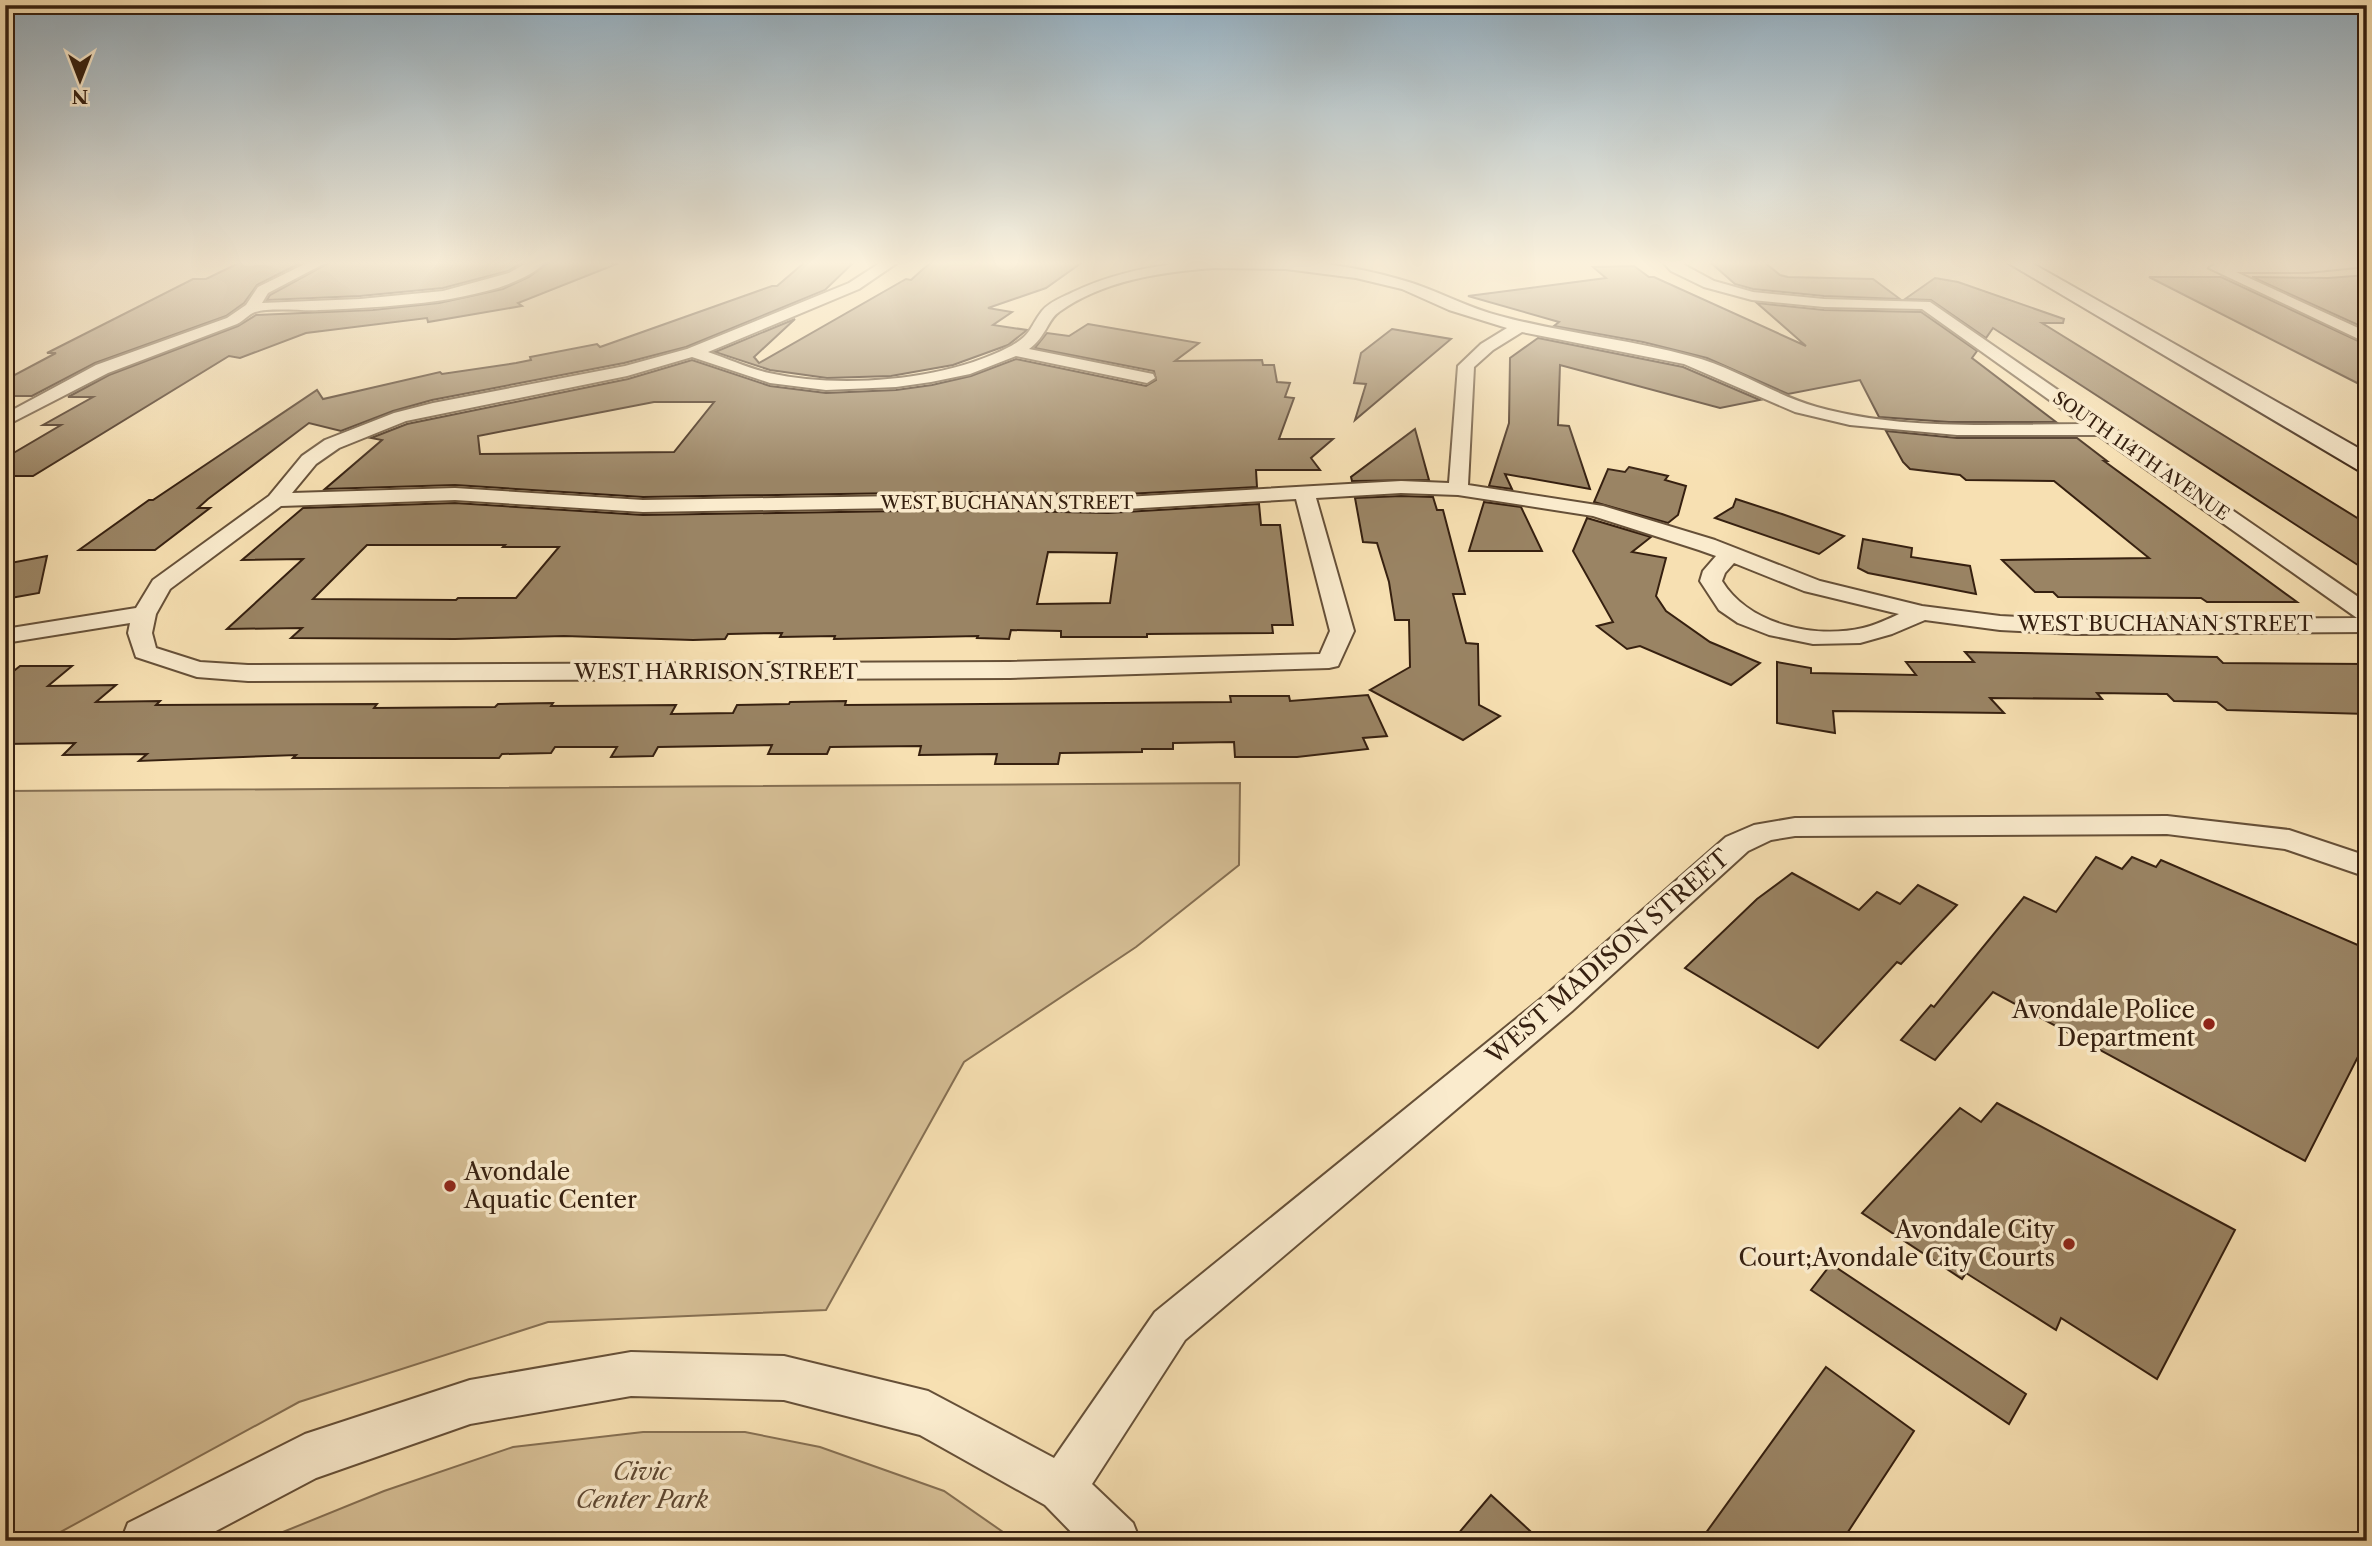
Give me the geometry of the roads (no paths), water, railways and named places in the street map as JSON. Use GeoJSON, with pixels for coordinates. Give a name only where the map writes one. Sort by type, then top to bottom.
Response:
{"type":"FeatureCollection","features":[{"type":"Feature","properties":{"kind":"main road"},"geometry":{"type":"LineString","coordinates":[[2139,333],[2367,464]]}},
{"type":"Feature","properties":{"kind":"main road"},"geometry":{"type":"LineString","coordinates":[[2180,333],[2260,377]]}},
{"type":"Feature","properties":{"kind":"street"},"geometry":{"type":"LineString","coordinates":[[5,421],[102,369],[202,333]]}},
{"type":"Feature","properties":{"kind":"street"},"geometry":{"type":"LineString","coordinates":[[5,636],[144,614],[161,585],[276,500],[309,460],[332,444],[387,422],[439,407],[627,372],[693,352],[739,333]]}},
{"type":"Feature","properties":{"kind":"street"},"geometry":{"type":"LineString","coordinates":[[693,352],[773,379],[827,384],[915,380],[974,368],[1014,351],[1038,333]]}},
{"type":"Feature","properties":{"kind":"street"},"geometry":{"type":"LineString","coordinates":[[1458,489],[1466,366],[1487,347],[1510,333]]}},
{"type":"Feature","properties":{"kind":"street"},"geometry":{"type":"LineString","coordinates":[[1552,333],[1669,356],[1712,368],[1778,400],[1813,412],[1864,423],[1919,430],[2102,429]]}},
{"type":"Feature","properties":{"kind":"street","name":"SOUTH 114TH AVENUE"},"geometry":{"type":"LineString","coordinates":[[1966,333],[2367,614]]}},
{"type":"Feature","properties":{"kind":"street"},"geometry":{"type":"LineString","coordinates":[[1014,351],[1147,379]]}},
{"type":"Feature","properties":{"kind":"street","name":"WEST BUCHANAN STREET"},"geometry":{"type":"LineString","coordinates":[[276,500],[455,494],[643,506],[964,501],[1108,505],[1401,487],[1458,489],[1596,510],[1730,554],[1812,586],[1922,614],[2000,623],[2076,627],[2367,625]]}},
{"type":"Feature","properties":{"kind":"street","name":"WEST HARRISON STREET"},"geometry":{"type":"LineString","coordinates":[[144,614],[140,633],[145,652],[197,669],[248,673],[1010,670],[1328,661],[1342,631],[1304,492]]}},
{"type":"Feature","properties":{"kind":"street","name":"WEST BUCHANAN STREET"},"geometry":{"type":"LineString","coordinates":[[1730,554],[1714,571],[1711,581],[1732,610],[1756,624],[1794,633],[1857,637],[1881,631],[1922,614]]}},
{"type":"Feature","properties":{"kind":"street","name":"WEST MADISON STREET"},"geometry":{"type":"LineString","coordinates":[[1062,1488],[1170,1326],[1560,1002],[1737,844],[1764,832],[1795,827],[2167,825],[2289,840],[2367,867]]}},
{"type":"Feature","properties":{"kind":"street"},"geometry":{"type":"LineString","coordinates":[[146,1541],[305,1458],[470,1402],[631,1374],[784,1378],[928,1414],[1062,1488],[1115,1541]]}},
{"type":"Feature","properties":{"kind":"place","name":"Avondale Police Department"},"geometry":{"type":"Point","coordinates":[2209,1024]}},
{"type":"Feature","properties":{"kind":"place","name":"Avondale Aquatic Center"},"geometry":{"type":"Point","coordinates":[450,1186]}},
{"type":"Feature","properties":{"kind":"place","name":"Avondale City Court;Avondale City Courts"},"geometry":{"type":"Point","coordinates":[2069,1244]}},
{"type":"Feature","properties":{"kind":"park label","name":"Civic Center Park"},"geometry":{"type":"Point","coordinates":[642,1486]}}]}
